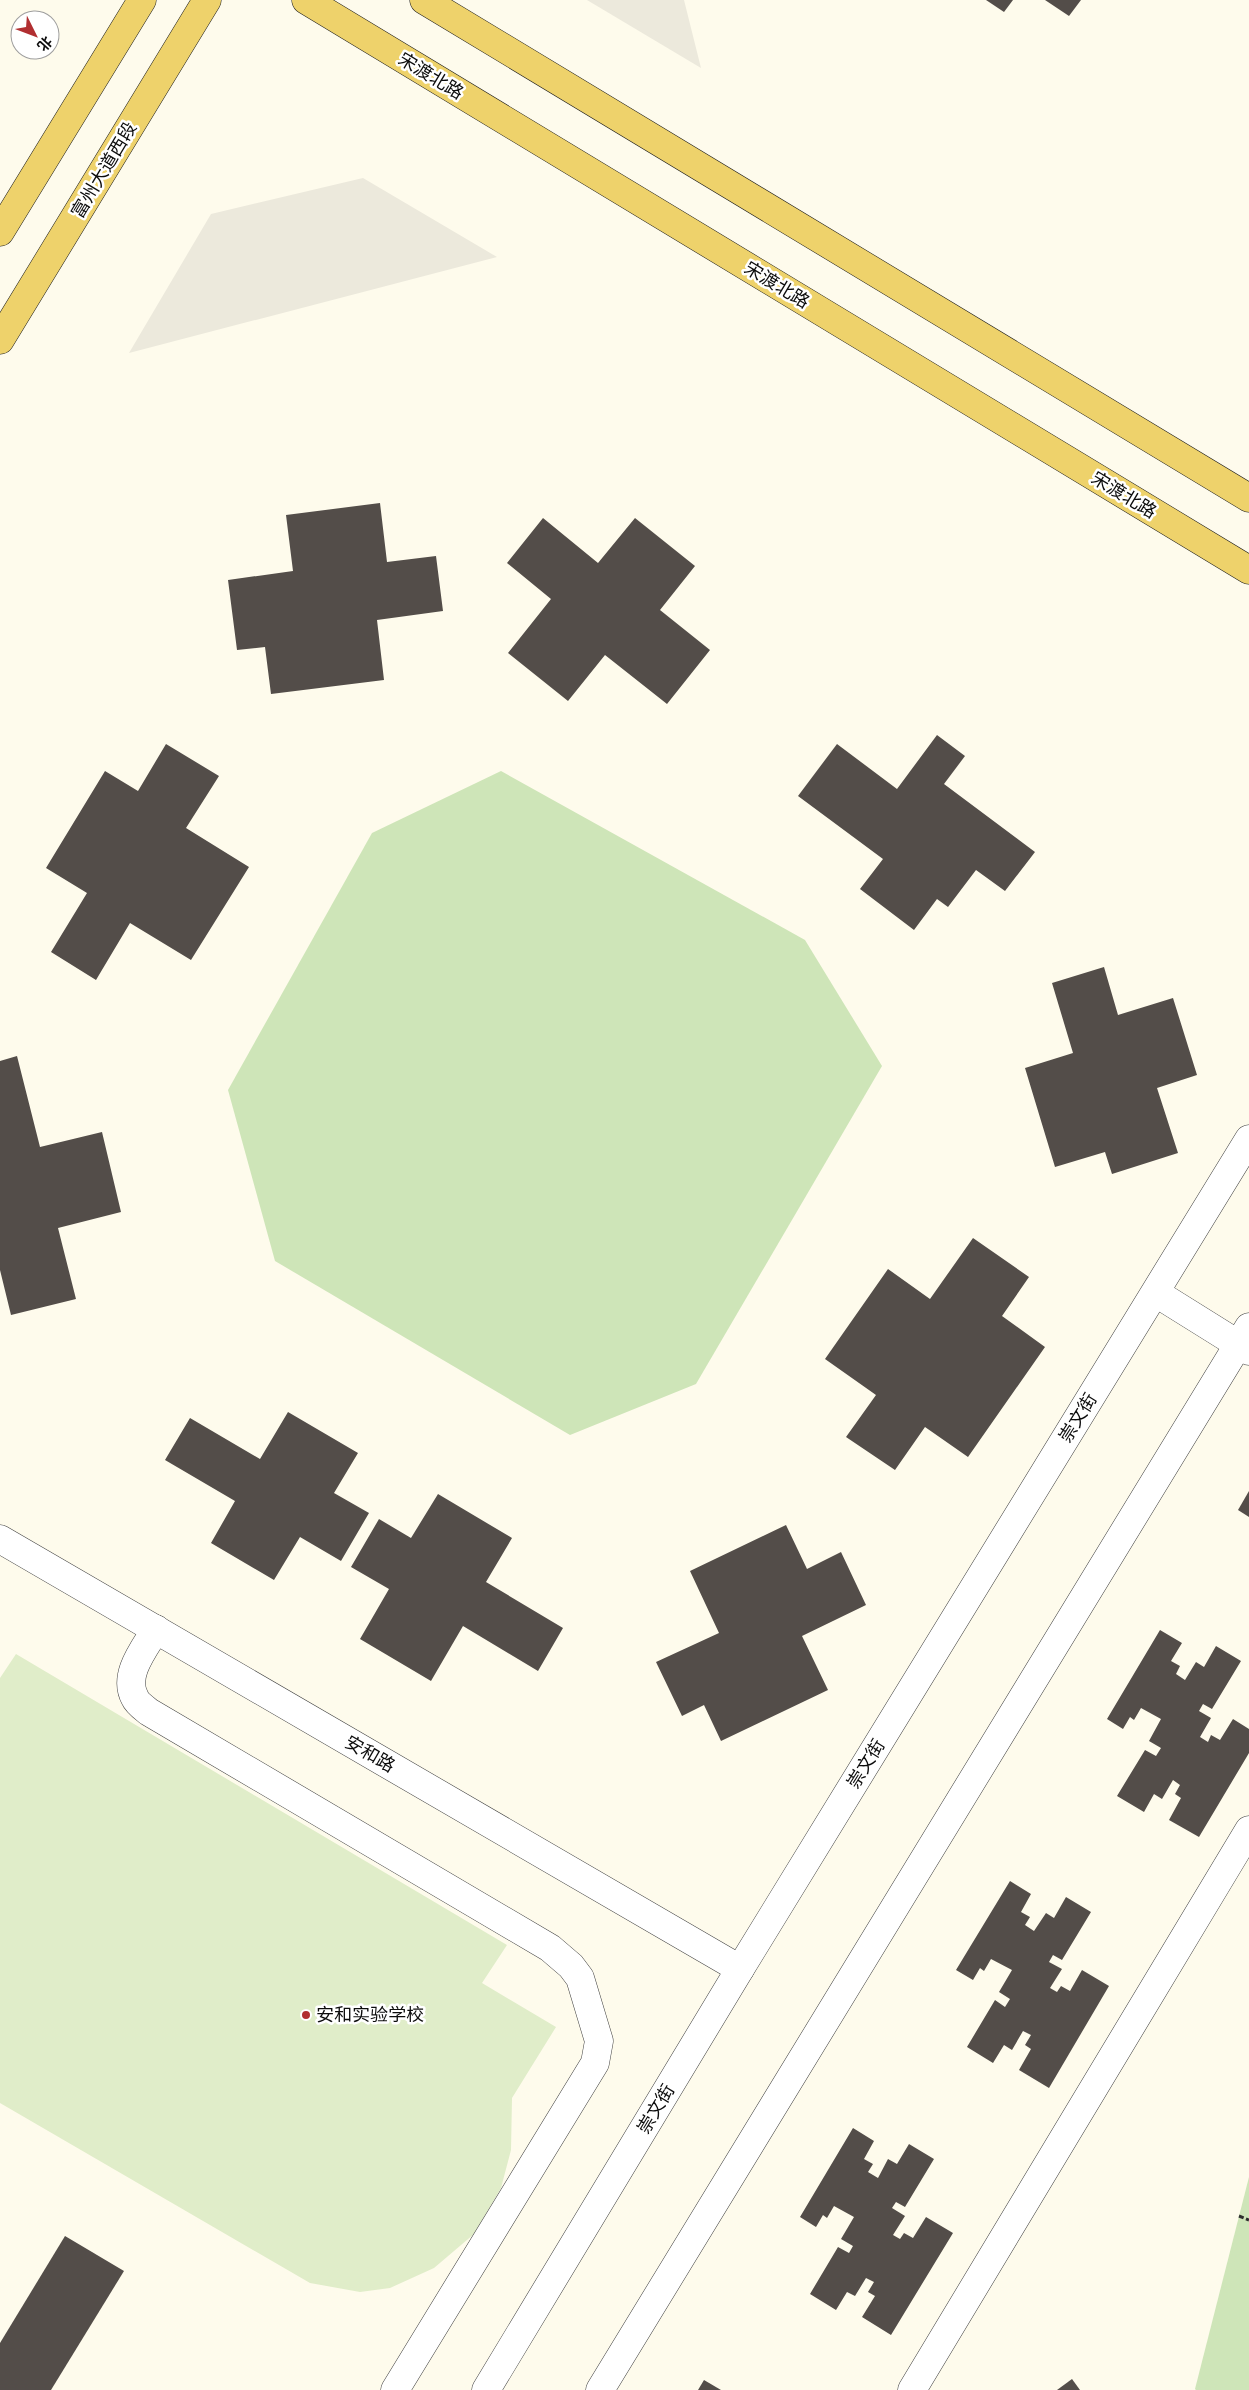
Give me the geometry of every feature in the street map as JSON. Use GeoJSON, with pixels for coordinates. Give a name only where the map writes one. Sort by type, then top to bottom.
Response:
{"type":"FeatureCollection","features":[{"type":"Feature","properties":{"kind":"main road"},"geometry":{"type":"LineString","coordinates":[[0,232],[142,0]]}},
{"type":"Feature","properties":{"kind":"main road","name":"富州大道西段"},"geometry":{"type":"LineString","coordinates":[[0,340],[207,0]]}},
{"type":"Feature","properties":{"kind":"main road","name":"宋渡北路"},"geometry":{"type":"LineString","coordinates":[[306,0],[1249,570]]}},
{"type":"Feature","properties":{"kind":"main road"},"geometry":{"type":"LineString","coordinates":[[424,0],[1249,498]]}},
{"type":"Feature","properties":{"kind":"street","name":"崇文街"},"geometry":{"type":"LineString","coordinates":[[486,2390],[740,1969],[1249,1139]]}},
{"type":"Feature","properties":{"kind":"street"},"geometry":{"type":"LineString","coordinates":[[600,2390],[1246,1341],[1156,1293]]}},
{"type":"Feature","properties":{"kind":"street","name":"安和路"},"geometry":{"type":"LineString","coordinates":[[0,1538],[740,1969]]}},
{"type":"Feature","properties":{"kind":"street"},"geometry":{"type":"LineString","coordinates":[[156,1629],[136,1663],[130,1683],[135,1699],[149,1712],[550,1948],[571,1966],[580,1978],[598,2041],[595,2063],[395,2390]]}},
{"type":"Feature","properties":{"kind":"street"},"geometry":{"type":"LineString","coordinates":[[912,2390],[1249,1830]]}},
{"type":"Feature","properties":{"kind":"path"},"geometry":{"type":"LineString","coordinates":[[1239,2216],[1249,2220]]}},
{"type":"Feature","properties":{"kind":"green space"},"geometry":{"type":"Polygon","coordinates":[[[501,771],[805,940],[882,1066],[696,1384],[570,1435],[275,1261],[228,1090],[372,833],[501,771]]]}},
{"type":"Feature","properties":{"kind":"green space","name":"安和实验学校"},"geometry":{"type":"Polygon","coordinates":[[[16,1654],[507,1945],[482,1983],[556,2027],[512,2098],[511,2150],[501,2188],[474,2234],[434,2268],[390,2288],[360,2292],[310,2283],[0,2103],[0,1678],[16,1654]]]}},
{"type":"Feature","properties":{"kind":"green space"},"geometry":{"type":"Polygon","coordinates":[[[1249,2177],[1249,2390],[1196,2390],[1195,2389],[1249,2177]]]}},
{"type":"Feature","properties":{"kind":"shaded area"},"geometry":{"type":"Polygon","coordinates":[[[587,0],[684,0],[701,68],[587,0]]]}},
{"type":"Feature","properties":{"kind":"shaded area"},"geometry":{"type":"Polygon","coordinates":[[[363,178],[497,257],[129,353],[211,214],[363,178]]]}},
{"type":"Feature","properties":{"kind":"building"},"geometry":{"type":"Polygon","coordinates":[[[986,0],[1013,0],[1004,12],[986,0]]]}},
{"type":"Feature","properties":{"kind":"building"},"geometry":{"type":"Polygon","coordinates":[[[1045,0],[1081,0],[1069,16],[1045,0]]]}},
{"type":"Feature","properties":{"kind":"building"},"geometry":{"type":"Polygon","coordinates":[[[380,503],[387,562],[436,556],[443,611],[377,620],[384,680],[271,694],[265,647],[237,650],[228,580],[293,571],[286,515],[380,503]]]}},
{"type":"Feature","properties":{"kind":"building"},"geometry":{"type":"Polygon","coordinates":[[[543,518],[598,563],[635,518],[695,566],[660,610],[710,650],[667,704],[605,655],[568,701],[508,653],[551,599],[507,563],[543,518]]]}},
{"type":"Feature","properties":{"kind":"building"},"geometry":{"type":"Polygon","coordinates":[[[937,735],[965,756],[944,784],[1035,852],[1005,891],[976,870],[948,907],[937,899],[914,930],[860,889],[883,859],[798,796],[837,744],[897,789],[937,735]]]}},
{"type":"Feature","properties":{"kind":"building"},"geometry":{"type":"Polygon","coordinates":[[[166,744],[219,776],[186,828],[249,867],[191,960],[130,923],[96,980],[51,952],[87,893],[46,868],[105,771],[138,791],[166,744]]]}},
{"type":"Feature","properties":{"kind":"building"},"geometry":{"type":"Polygon","coordinates":[[[1104,967],[1118,1015],[1173,998],[1197,1075],[1157,1088],[1178,1153],[1112,1174],[1105,1152],[1055,1167],[1025,1068],[1073,1053],[1052,983],[1104,967]]]}},
{"type":"Feature","properties":{"kind":"building"},"geometry":{"type":"Polygon","coordinates":[[[17,1056],[40,1147],[102,1132],[121,1212],[58,1228],[76,1299],[11,1315],[0,1270],[0,1061],[17,1056]]]}},
{"type":"Feature","properties":{"kind":"building"},"geometry":{"type":"Polygon","coordinates":[[[973,1238],[1029,1277],[1002,1316],[1045,1347],[968,1457],[925,1427],[895,1470],[846,1437],[876,1395],[825,1359],[888,1269],[930,1299],[973,1238]]]}},
{"type":"Feature","properties":{"kind":"building"},"geometry":{"type":"Polygon","coordinates":[[[288,1412],[358,1453],[334,1493],[369,1513],[341,1561],[300,1537],[274,1580],[211,1543],[235,1501],[165,1460],[190,1418],[260,1459],[288,1412]]]}},
{"type":"Feature","properties":{"kind":"building"},"geometry":{"type":"Polygon","coordinates":[[[1249,1491],[1249,1517],[1238,1510],[1249,1491]]]}},
{"type":"Feature","properties":{"kind":"building"},"geometry":{"type":"Polygon","coordinates":[[[438,1494],[512,1538],[486,1582],[563,1628],[538,1671],[463,1626],[431,1681],[360,1639],[389,1589],[351,1567],[379,1519],[411,1538],[438,1494]]]}},
{"type":"Feature","properties":{"kind":"building"},"geometry":{"type":"Polygon","coordinates":[[[786,1525],[807,1569],[841,1552],[866,1605],[802,1636],[828,1690],[721,1741],[704,1705],[682,1716],[656,1662],[719,1633],[690,1571],[786,1525]]]}},
{"type":"Feature","properties":{"kind":"building"},"geometry":{"type":"Polygon","coordinates":[[[1160,1630],[1182,1643],[1171,1661],[1180,1666],[1176,1674],[1185,1680],[1196,1662],[1204,1667],[1216,1646],[1241,1661],[1212,1709],[1203,1704],[1199,1711],[1211,1718],[1200,1737],[1208,1742],[1211,1735],[1220,1740],[1233,1719],[1249,1729],[1249,1753],[1199,1837],[1169,1820],[1181,1798],[1175,1794],[1180,1785],[1173,1780],[1162,1799],[1154,1794],[1144,1812],[1117,1796],[1145,1750],[1156,1756],[1161,1748],[1149,1741],[1161,1719],[1141,1708],[1134,1720],[1130,1717],[1123,1729],[1107,1719],[1160,1630]]]}},
{"type":"Feature","properties":{"kind":"building"},"geometry":{"type":"Polygon","coordinates":[[[1010,1881],[1031,1894],[1021,1912],[1030,1917],[1025,1925],[1034,1931],[1046,1913],[1054,1918],[1066,1897],[1091,1912],[1062,1960],[1053,1955],[1049,1962],[1062,1969],[1050,1988],[1057,1992],[1061,1986],[1070,1991],[1082,1970],[1109,1986],[1049,2088],[1019,2070],[1031,2049],[1025,2045],[1031,2035],[1023,2031],[1012,2050],[1004,2045],[993,2063],[967,2047],[995,2000],[1005,2007],[1010,1999],[999,1992],[1012,1970],[991,1959],[984,1971],[980,1968],[973,1980],[956,1970],[1010,1881]]]}},
{"type":"Feature","properties":{"kind":"building"},"geometry":{"type":"Polygon","coordinates":[[[853,2128],[874,2141],[864,2159],[873,2164],[868,2172],[878,2178],[888,2159],[897,2164],[909,2144],[934,2159],[905,2207],[896,2202],[892,2208],[905,2216],[893,2235],[900,2239],[904,2233],[913,2238],[926,2217],[953,2233],[891,2335],[862,2317],[875,2296],[868,2292],[874,2282],[866,2278],[855,2296],[847,2292],[836,2310],[810,2294],[838,2247],[849,2253],[853,2246],[841,2239],[854,2217],[834,2206],[827,2218],[823,2215],[816,2227],[800,2217],[853,2128]]]}},
{"type":"Feature","properties":{"kind":"building"},"geometry":{"type":"Polygon","coordinates":[[[65,2236],[124,2271],[51,2390],[0,2390],[0,2343],[65,2236]]]}},
{"type":"Feature","properties":{"kind":"building"},"geometry":{"type":"Polygon","coordinates":[[[1072,2379],[1080,2390],[1057,2390],[1072,2379]]]}},
{"type":"Feature","properties":{"kind":"building"},"geometry":{"type":"Polygon","coordinates":[[[704,2380],[721,2390],[698,2390],[704,2380]]]}},
{"type":"Feature","properties":{"kind":"place","name":"安和实验学校"},"geometry":{"type":"Point","coordinates":[306,2015]}}]}
